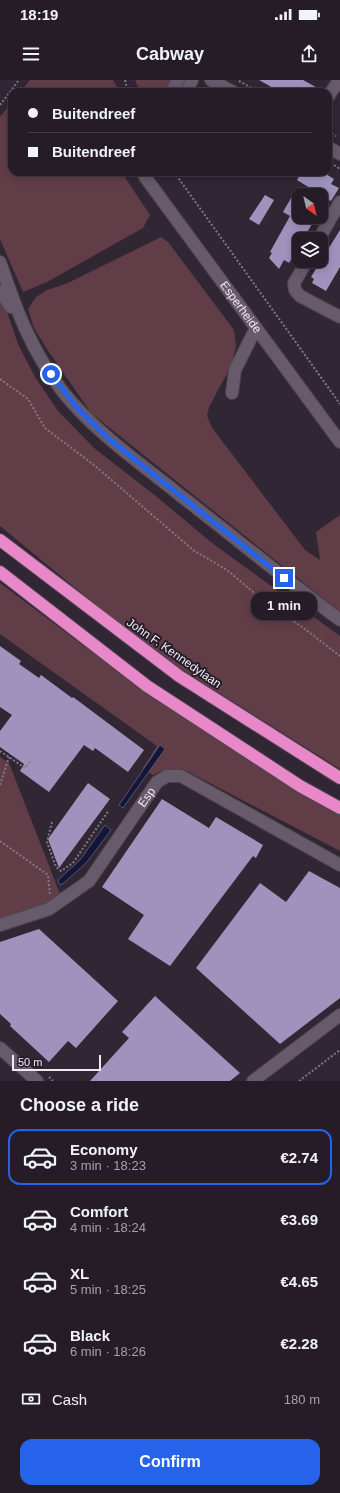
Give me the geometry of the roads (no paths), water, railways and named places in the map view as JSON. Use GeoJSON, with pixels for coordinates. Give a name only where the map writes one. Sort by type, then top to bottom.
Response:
{"type":"FeatureCollection","features":[{"type":"Feature","properties":{"kind":"highway","name":"John F. Kennedylaan"},"geometry":{"type":"LineString","coordinates":[[0,540],[179,676],[340,778]]}},
{"type":"Feature","properties":{"kind":"highway"},"geometry":{"type":"LineString","coordinates":[[0,572],[147,686],[300,786],[340,808]]}},
{"type":"Feature","properties":{"kind":"street"},"geometry":{"type":"LineString","coordinates":[[211,80],[226,88]]}},
{"type":"Feature","properties":{"kind":"street"},"geometry":{"type":"LineString","coordinates":[[332,91],[339,80]]}},
{"type":"Feature","properties":{"kind":"street","name":"Esperheide"},"geometry":{"type":"LineString","coordinates":[[145,176],[340,442]]}},
{"type":"Feature","properties":{"kind":"street"},"geometry":{"type":"LineString","coordinates":[[323,232],[340,202]]}},
{"type":"Feature","properties":{"kind":"street"},"geometry":{"type":"LineString","coordinates":[[0,262],[20,320],[31,342],[51,374],[73,403],[91,423],[115,444],[340,620]]}},
{"type":"Feature","properties":{"kind":"street"},"geometry":{"type":"LineString","coordinates":[[303,268],[294,283],[295,290],[300,296],[340,316]]}},
{"type":"Feature","properties":{"kind":"street"},"geometry":{"type":"LineString","coordinates":[[0,291],[20,320]]}},
{"type":"Feature","properties":{"kind":"street"},"geometry":{"type":"LineString","coordinates":[[232,393],[236,370],[256,328]]}},
{"type":"Feature","properties":{"kind":"street","name":"Esp"},"geometry":{"type":"LineString","coordinates":[[0,926],[54,906],[89,881],[157,782],[167,776],[181,776],[340,865]]}},
{"type":"Feature","properties":{"kind":"street"},"geometry":{"type":"LineString","coordinates":[[253,1081],[340,1015]]}},
{"type":"Feature","properties":{"kind":"street"},"geometry":{"type":"LineString","coordinates":[[0,1048],[37,1081]]}}]}
